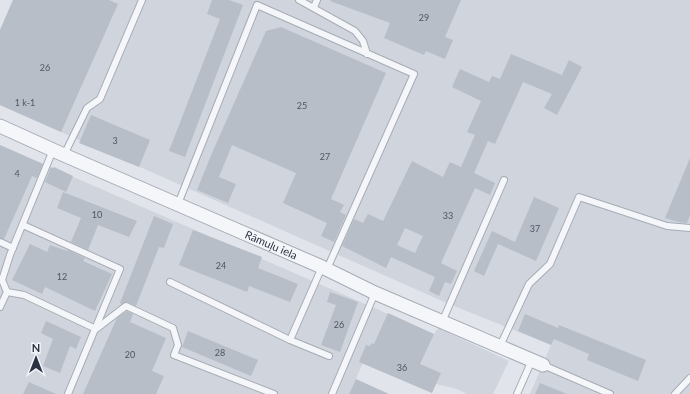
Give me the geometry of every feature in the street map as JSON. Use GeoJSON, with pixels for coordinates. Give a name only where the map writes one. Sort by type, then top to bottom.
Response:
{"type":"FeatureCollection","features":[{"type":"Feature","properties":{"kind":"street","name":"Rāmuļu iela"},"geometry":{"type":"LineString","coordinates":[[0,126],[58,153],[324,268],[375,293],[537,362]]}},
{"type":"Feature","properties":{"kind":"lane"},"geometry":{"type":"LineString","coordinates":[[0,306],[7,292],[2,280],[23,225],[58,153],[87,108],[100,99],[142,0]]}},
{"type":"Feature","properties":{"kind":"lane"},"geometry":{"type":"LineString","coordinates":[[299,0],[355,30],[363,41],[367,54]]}},
{"type":"Feature","properties":{"kind":"lane"},"geometry":{"type":"LineString","coordinates":[[314,8],[317,0]]}},
{"type":"Feature","properties":{"kind":"lane"},"geometry":{"type":"LineString","coordinates":[[178,204],[258,5],[414,74],[290,340]]}},
{"type":"Feature","properties":{"kind":"lane"},"geometry":{"type":"LineString","coordinates":[[442,322],[504,180]]}},
{"type":"Feature","properties":{"kind":"lane"},"geometry":{"type":"LineString","coordinates":[[500,346],[529,284],[550,264],[580,197],[667,226],[690,228]]}},
{"type":"Feature","properties":{"kind":"lane"},"geometry":{"type":"LineString","coordinates":[[23,225],[120,269],[68,394]]}},
{"type":"Feature","properties":{"kind":"lane"},"geometry":{"type":"LineString","coordinates":[[0,242],[13,248]]}},
{"type":"Feature","properties":{"kind":"lane"},"geometry":{"type":"LineString","coordinates":[[170,282],[290,340],[329,356]]}},
{"type":"Feature","properties":{"kind":"lane"},"geometry":{"type":"LineString","coordinates":[[7,292],[24,295],[95,328]]}},
{"type":"Feature","properties":{"kind":"lane"},"geometry":{"type":"LineString","coordinates":[[332,394],[375,293]]}},
{"type":"Feature","properties":{"kind":"lane"},"geometry":{"type":"LineString","coordinates":[[95,328],[126,306],[173,328],[178,345],[174,355],[274,394]]}},
{"type":"Feature","properties":{"kind":"lane"},"geometry":{"type":"LineString","coordinates":[[517,394],[537,362],[610,394]]}},
{"type":"Feature","properties":{"kind":"lane"},"geometry":{"type":"LineString","coordinates":[[675,394],[690,378]]}},
{"type":"Feature","properties":{"kind":"shaded area"},"geometry":{"type":"Polygon","coordinates":[[[13,0],[690,0],[690,394],[530,394],[551,345],[449,304],[0,105],[0,30],[13,0]]]}},
{"type":"Feature","properties":{"kind":"shaded area"},"geometry":{"type":"Polygon","coordinates":[[[0,145],[434,334],[438,328],[509,361],[493,394],[467,394],[457,389],[436,384],[432,393],[363,363],[349,394],[0,394],[0,145]]]}},
{"type":"Feature","properties":{"kind":"building"},"geometry":{"type":"Polygon","coordinates":[[[13,0],[109,0],[118,4],[61,132],[0,105],[0,30],[13,0]]]}},
{"type":"Feature","properties":{"kind":"building"},"geometry":{"type":"Polygon","coordinates":[[[212,0],[229,0],[243,5],[185,157],[169,151],[220,19],[207,14],[212,0]]]}},
{"type":"Feature","properties":{"kind":"building"},"geometry":{"type":"Polygon","coordinates":[[[461,0],[445,37],[453,40],[445,59],[426,51],[424,55],[384,38],[390,23],[330,1],[461,0]]]}},
{"type":"Feature","properties":{"kind":"building"},"geometry":{"type":"Polygon","coordinates":[[[281,27],[386,73],[331,199],[344,205],[340,212],[346,215],[334,242],[321,236],[327,223],[283,203],[296,173],[232,145],[219,177],[236,184],[228,203],[197,190],[266,31],[281,27]]]}},
{"type":"Feature","properties":{"kind":"building"},"geometry":{"type":"Polygon","coordinates":[[[511,54],[562,75],[569,60],[582,67],[557,115],[544,108],[552,94],[523,82],[495,144],[488,141],[474,173],[495,183],[490,195],[475,188],[441,263],[457,271],[451,284],[445,282],[439,296],[429,291],[435,277],[391,257],[386,268],[342,246],[354,219],[363,223],[368,214],[383,221],[412,161],[443,177],[450,162],[461,167],[475,135],[467,132],[481,101],[452,87],[460,69],[489,82],[492,76],[500,79],[511,54]],[[405,228],[397,245],[415,253],[423,236],[405,228]]]}},
{"type":"Feature","properties":{"kind":"building"},"geometry":{"type":"Polygon","coordinates":[[[91,115],[150,140],[139,167],[79,143],[91,115]]]}},
{"type":"Feature","properties":{"kind":"building"},"geometry":{"type":"Polygon","coordinates":[[[0,145],[43,164],[37,178],[32,176],[4,239],[0,238],[0,145]]]}},
{"type":"Feature","properties":{"kind":"building"},"geometry":{"type":"Polygon","coordinates":[[[690,158],[690,215],[687,223],[678,222],[665,218],[690,158]]]}},
{"type":"Feature","properties":{"kind":"building"},"geometry":{"type":"Polygon","coordinates":[[[51,167],[73,176],[66,192],[45,182],[51,167]]]}},
{"type":"Feature","properties":{"kind":"building"},"geometry":{"type":"Polygon","coordinates":[[[63,192],[137,221],[129,237],[98,225],[88,250],[71,242],[81,218],[57,208],[63,192]]]}},
{"type":"Feature","properties":{"kind":"building"},"geometry":{"type":"Polygon","coordinates":[[[534,197],[559,208],[536,261],[498,244],[484,276],[474,271],[492,231],[515,242],[534,197]]]}},
{"type":"Feature","properties":{"kind":"building"},"geometry":{"type":"Polygon","coordinates":[[[154,216],[173,224],[164,248],[159,247],[136,306],[126,302],[122,304],[120,303],[154,216]]]}},
{"type":"Feature","properties":{"kind":"building"},"geometry":{"type":"Polygon","coordinates":[[[193,230],[262,257],[258,268],[298,284],[290,302],[249,286],[247,292],[179,265],[193,230]]]}},
{"type":"Feature","properties":{"kind":"building"},"geometry":{"type":"Polygon","coordinates":[[[30,244],[47,252],[50,245],[67,251],[68,250],[85,258],[83,261],[112,274],[95,311],[45,287],[42,294],[12,280],[30,244]]]}},
{"type":"Feature","properties":{"kind":"building"},"geometry":{"type":"Polygon","coordinates":[[[330,292],[358,302],[340,352],[321,345],[336,305],[327,302],[330,292]]]}},
{"type":"Feature","properties":{"kind":"building"},"geometry":{"type":"Polygon","coordinates":[[[127,311],[133,314],[130,322],[166,338],[152,371],[164,376],[156,394],[83,394],[117,318],[127,311]]]}},
{"type":"Feature","properties":{"kind":"building"},"geometry":{"type":"Polygon","coordinates":[[[388,313],[434,334],[420,364],[441,373],[432,393],[359,362],[366,345],[370,346],[372,343],[374,344],[388,313]]]}},
{"type":"Feature","properties":{"kind":"building"},"geometry":{"type":"Polygon","coordinates":[[[525,314],[558,328],[559,325],[646,360],[638,381],[587,360],[589,354],[554,339],[551,345],[518,331],[525,314]]]}},
{"type":"Feature","properties":{"kind":"building"},"geometry":{"type":"Polygon","coordinates":[[[46,321],[81,337],[76,349],[70,346],[60,373],[43,366],[53,339],[41,333],[46,321]]]}},
{"type":"Feature","properties":{"kind":"building"},"geometry":{"type":"Polygon","coordinates":[[[188,331],[258,360],[251,376],[182,347],[188,331]]]}},
{"type":"Feature","properties":{"kind":"building"},"geometry":{"type":"Polygon","coordinates":[[[356,379],[389,394],[349,394],[356,379]]]}},
{"type":"Feature","properties":{"kind":"building"},"geometry":{"type":"Polygon","coordinates":[[[29,382],[56,394],[23,394],[29,382]]]}},
{"type":"Feature","properties":{"kind":"building"},"geometry":{"type":"Polygon","coordinates":[[[540,383],[567,394],[535,394],[540,383]]]}}]}
